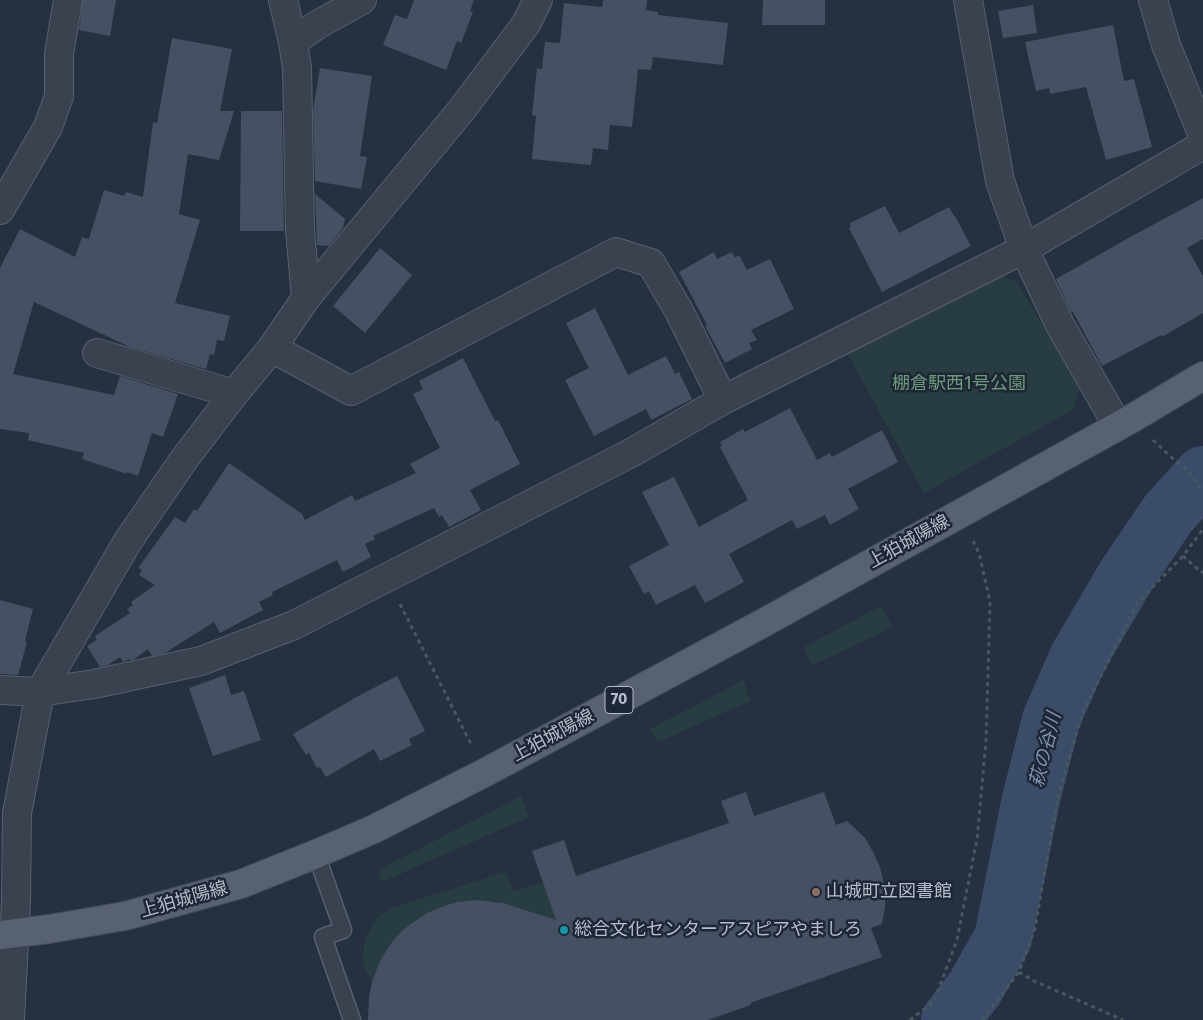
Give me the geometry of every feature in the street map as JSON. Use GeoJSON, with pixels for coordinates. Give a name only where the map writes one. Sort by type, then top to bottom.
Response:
{"type":"FeatureCollection","features":[{"type":"Feature","properties":{"kind":"main road","name":"上狛城陽線"},"geometry":{"type":"LineString","coordinates":[[7,934],[84,924],[125,916],[241,884],[374,829],[470,780],[756,627],[1203,376]]}},
{"type":"Feature","properties":{"kind":"street"},"geometry":{"type":"LineString","coordinates":[[0,210],[48,127],[59,96],[59,54],[68,0]]}},
{"type":"Feature","properties":{"kind":"street"},"geometry":{"type":"LineString","coordinates":[[283,0],[297,68],[300,230],[306,298]]}},
{"type":"Feature","properties":{"kind":"street"},"geometry":{"type":"LineString","coordinates":[[293,42],[317,25],[362,0]]}},
{"type":"Feature","properties":{"kind":"street"},"geometry":{"type":"LineString","coordinates":[[10,1020],[7,934],[16,902],[17,813],[40,692],[128,541],[185,458],[272,348],[306,298],[463,108],[526,24],[538,0]]}},
{"type":"Feature","properties":{"kind":"street"},"geometry":{"type":"LineString","coordinates":[[968,0],[1000,182],[1024,249],[1060,325],[1124,422]]}},
{"type":"Feature","properties":{"kind":"street"},"geometry":{"type":"LineString","coordinates":[[1153,0],[1166,45],[1203,136]]}},
{"type":"Feature","properties":{"kind":"street"},"geometry":{"type":"LineString","coordinates":[[0,690],[40,692],[94,684],[200,661],[294,626],[631,453],[723,400],[1024,249],[1203,145]]}},
{"type":"Feature","properties":{"kind":"street"},"geometry":{"type":"LineString","coordinates":[[272,348],[351,391],[616,252],[651,263],[679,312],[723,400]]}},
{"type":"Feature","properties":{"kind":"street"},"geometry":{"type":"LineString","coordinates":[[97,353],[234,394]]}},
{"type":"Feature","properties":{"kind":"lane"},"geometry":{"type":"LineString","coordinates":[[316,854],[343,930],[323,937],[352,1020]]}},
{"type":"Feature","properties":{"kind":"path"},"geometry":{"type":"LineString","coordinates":[[1124,422],[1185,468],[1203,491]]}},
{"type":"Feature","properties":{"kind":"path"},"geometry":{"type":"LineString","coordinates":[[910,1020],[934,1001],[957,940],[977,839],[986,741],[990,602],[979,553],[959,514]]}},
{"type":"Feature","properties":{"kind":"path"},"geometry":{"type":"LineString","coordinates":[[982,1020],[1019,972],[1035,928],[1058,797],[1082,714],[1138,602],[1183,556],[1203,529]]}},
{"type":"Feature","properties":{"kind":"path"},"geometry":{"type":"LineString","coordinates":[[1183,556],[1200,572],[1203,572]]}},
{"type":"Feature","properties":{"kind":"path"},"geometry":{"type":"LineString","coordinates":[[387,577],[472,746]]}},
{"type":"Feature","properties":{"kind":"path"},"geometry":{"type":"LineString","coordinates":[[1019,972],[1034,981],[1124,1020]]}},
{"type":"Feature","properties":{"kind":"green space","name":"棚倉駅西1号公園"},"geometry":{"type":"Polygon","coordinates":[[[998,275],[1016,281],[1080,388],[1074,409],[924,493],[847,353],[998,275]]]}},
{"type":"Feature","properties":{"kind":"green space"},"geometry":{"type":"Polygon","coordinates":[[[881,606],[893,627],[811,666],[804,647],[881,606]]]}},
{"type":"Feature","properties":{"kind":"green space"},"geometry":{"type":"Polygon","coordinates":[[[744,680],[750,701],[658,742],[650,729],[744,680]]]}},
{"type":"Feature","properties":{"kind":"green space"},"geometry":{"type":"Polygon","coordinates":[[[521,796],[529,817],[382,882],[378,870],[521,796]]]}},
{"type":"Feature","properties":{"kind":"green space"},"geometry":{"type":"Polygon","coordinates":[[[506,872],[513,891],[543,883],[556,920],[495,901],[466,901],[447,905],[427,913],[400,933],[380,961],[372,982],[366,971],[363,959],[364,946],[367,934],[381,915],[391,908],[506,872]]]}},
{"type":"Feature","properties":{"kind":"building"},"geometry":{"type":"Polygon","coordinates":[[[83,0],[116,0],[110,36],[79,30],[83,0]]]}},
{"type":"Feature","properties":{"kind":"building"},"geometry":{"type":"Polygon","coordinates":[[[414,0],[474,0],[470,11],[473,12],[461,43],[457,41],[446,70],[383,45],[395,15],[407,19],[414,0]]]}},
{"type":"Feature","properties":{"kind":"building"},"geometry":{"type":"Polygon","coordinates":[[[603,0],[647,0],[646,10],[658,12],[658,15],[728,23],[723,65],[653,57],[651,70],[638,69],[632,127],[610,125],[608,150],[593,148],[591,165],[532,159],[536,116],[532,115],[537,68],[542,69],[545,42],[560,43],[564,3],[602,7],[603,0]]]}},
{"type":"Feature","properties":{"kind":"building"},"geometry":{"type":"Polygon","coordinates":[[[763,0],[825,0],[825,25],[762,25],[763,0]]]}},
{"type":"Feature","properties":{"kind":"building"},"geometry":{"type":"Polygon","coordinates":[[[1033,5],[1037,33],[1003,38],[998,11],[1033,5]]]}},
{"type":"Feature","properties":{"kind":"building"},"geometry":{"type":"Polygon","coordinates":[[[1113,25],[1124,81],[1134,79],[1152,147],[1106,160],[1086,87],[1050,94],[1049,88],[1036,91],[1025,42],[1113,25]]]}},
{"type":"Feature","properties":{"kind":"building"},"geometry":{"type":"Polygon","coordinates":[[[172,38],[232,49],[220,111],[234,111],[219,160],[188,154],[179,214],[200,220],[175,303],[230,316],[224,341],[217,340],[214,355],[210,354],[206,369],[130,347],[34,302],[13,374],[114,395],[120,376],[178,394],[163,437],[152,433],[138,476],[82,459],[84,453],[28,440],[29,433],[0,429],[0,268],[20,229],[75,257],[82,237],[89,239],[104,190],[124,196],[126,192],[143,197],[153,122],[157,123],[172,38]]]}},
{"type":"Feature","properties":{"kind":"building"},"geometry":{"type":"Polygon","coordinates":[[[320,68],[372,76],[360,156],[367,157],[361,189],[315,181],[313,111],[320,68]]]}},
{"type":"Feature","properties":{"kind":"building"},"geometry":{"type":"Polygon","coordinates":[[[241,111],[282,111],[284,231],[240,231],[241,111]]]}},
{"type":"Feature","properties":{"kind":"building"},"geometry":{"type":"Polygon","coordinates":[[[315,194],[345,219],[343,228],[329,246],[317,245],[315,194]]]}},
{"type":"Feature","properties":{"kind":"building"},"geometry":{"type":"Polygon","coordinates":[[[1203,198],[1203,239],[1187,248],[1203,276],[1203,313],[1162,337],[1161,335],[1102,366],[1073,312],[1071,312],[1056,279],[1203,198]]]}},
{"type":"Feature","properties":{"kind":"building"},"geometry":{"type":"Polygon","coordinates":[[[885,206],[899,233],[949,207],[971,246],[882,292],[849,228],[851,227],[850,223],[885,206]]]}},
{"type":"Feature","properties":{"kind":"building"},"geometry":{"type":"Polygon","coordinates":[[[380,248],[412,275],[365,333],[333,306],[380,248]]]}},
{"type":"Feature","properties":{"kind":"building"},"geometry":{"type":"Polygon","coordinates":[[[714,252],[717,259],[732,252],[735,258],[739,255],[747,270],[770,259],[794,309],[751,330],[757,340],[749,343],[752,349],[725,363],[679,272],[714,252]]]}},
{"type":"Feature","properties":{"kind":"building"},"geometry":{"type":"Polygon","coordinates":[[[595,308],[628,375],[666,356],[675,374],[679,372],[692,399],[651,420],[646,409],[594,436],[565,380],[589,368],[566,323],[595,308]]]}},
{"type":"Feature","properties":{"kind":"building"},"geometry":{"type":"Polygon","coordinates":[[[463,358],[495,421],[498,420],[520,464],[470,490],[481,510],[449,527],[442,515],[439,517],[434,508],[373,536],[375,539],[365,544],[371,557],[343,572],[337,560],[272,592],[273,595],[259,602],[263,610],[220,633],[214,622],[165,653],[152,656],[148,649],[133,660],[129,659],[123,662],[120,657],[108,665],[100,667],[87,646],[97,640],[95,636],[130,613],[127,609],[133,605],[131,602],[155,585],[139,575],[142,570],[138,568],[175,517],[185,523],[194,509],[197,511],[229,463],[302,514],[305,520],[352,495],[355,501],[416,473],[410,464],[440,448],[413,394],[423,389],[419,381],[463,358]]]}},
{"type":"Feature","properties":{"kind":"building"},"geometry":{"type":"Polygon","coordinates":[[[790,408],[817,460],[830,453],[832,457],[882,430],[898,462],[848,489],[859,509],[830,525],[825,515],[797,529],[792,520],[729,554],[744,582],[705,603],[695,585],[656,605],[649,591],[644,594],[629,566],[669,545],[642,492],[674,477],[699,527],[748,500],[720,447],[722,446],[720,442],[743,429],[745,432],[790,408]]]}},
{"type":"Feature","properties":{"kind":"building"},"geometry":{"type":"Polygon","coordinates":[[[0,600],[33,609],[18,675],[0,674],[0,600]]]}},
{"type":"Feature","properties":{"kind":"building"},"geometry":{"type":"Polygon","coordinates":[[[225,675],[231,695],[244,691],[261,740],[213,756],[189,688],[225,675]]]}},
{"type":"Feature","properties":{"kind":"building"},"geometry":{"type":"Polygon","coordinates":[[[397,676],[425,731],[409,739],[412,745],[380,761],[374,749],[326,777],[320,767],[317,768],[309,753],[306,755],[293,734],[397,676]]]}},
{"type":"Feature","properties":{"kind":"building","name":"総合文化センターアスピアやましろ"},"geometry":{"type":"Polygon","coordinates":[[[746,792],[754,816],[824,792],[836,825],[847,821],[865,838],[880,867],[885,889],[885,907],[882,924],[871,928],[882,957],[750,1003],[751,1005],[708,1020],[368,1020],[372,982],[380,961],[400,933],[427,913],[457,902],[476,900],[503,903],[556,920],[532,851],[564,840],[576,876],[729,823],[721,801],[746,792]]]}},
{"type":"Feature","properties":{"kind":"waterway","name":"萩の谷川"},"geometry":{"type":"LineString","coordinates":[[950,1020],[975,988],[1003,938],[1031,799],[1051,720],[1078,658],[1126,576],[1168,514],[1203,475]]}},
{"type":"Feature","properties":{"kind":"place","name":"山城町立図書館"},"geometry":{"type":"Point","coordinates":[816,892]}},
{"type":"Feature","properties":{"kind":"place","name":"総合文化センターアスピアやましろ"},"geometry":{"type":"Point","coordinates":[564,930]}}]}
